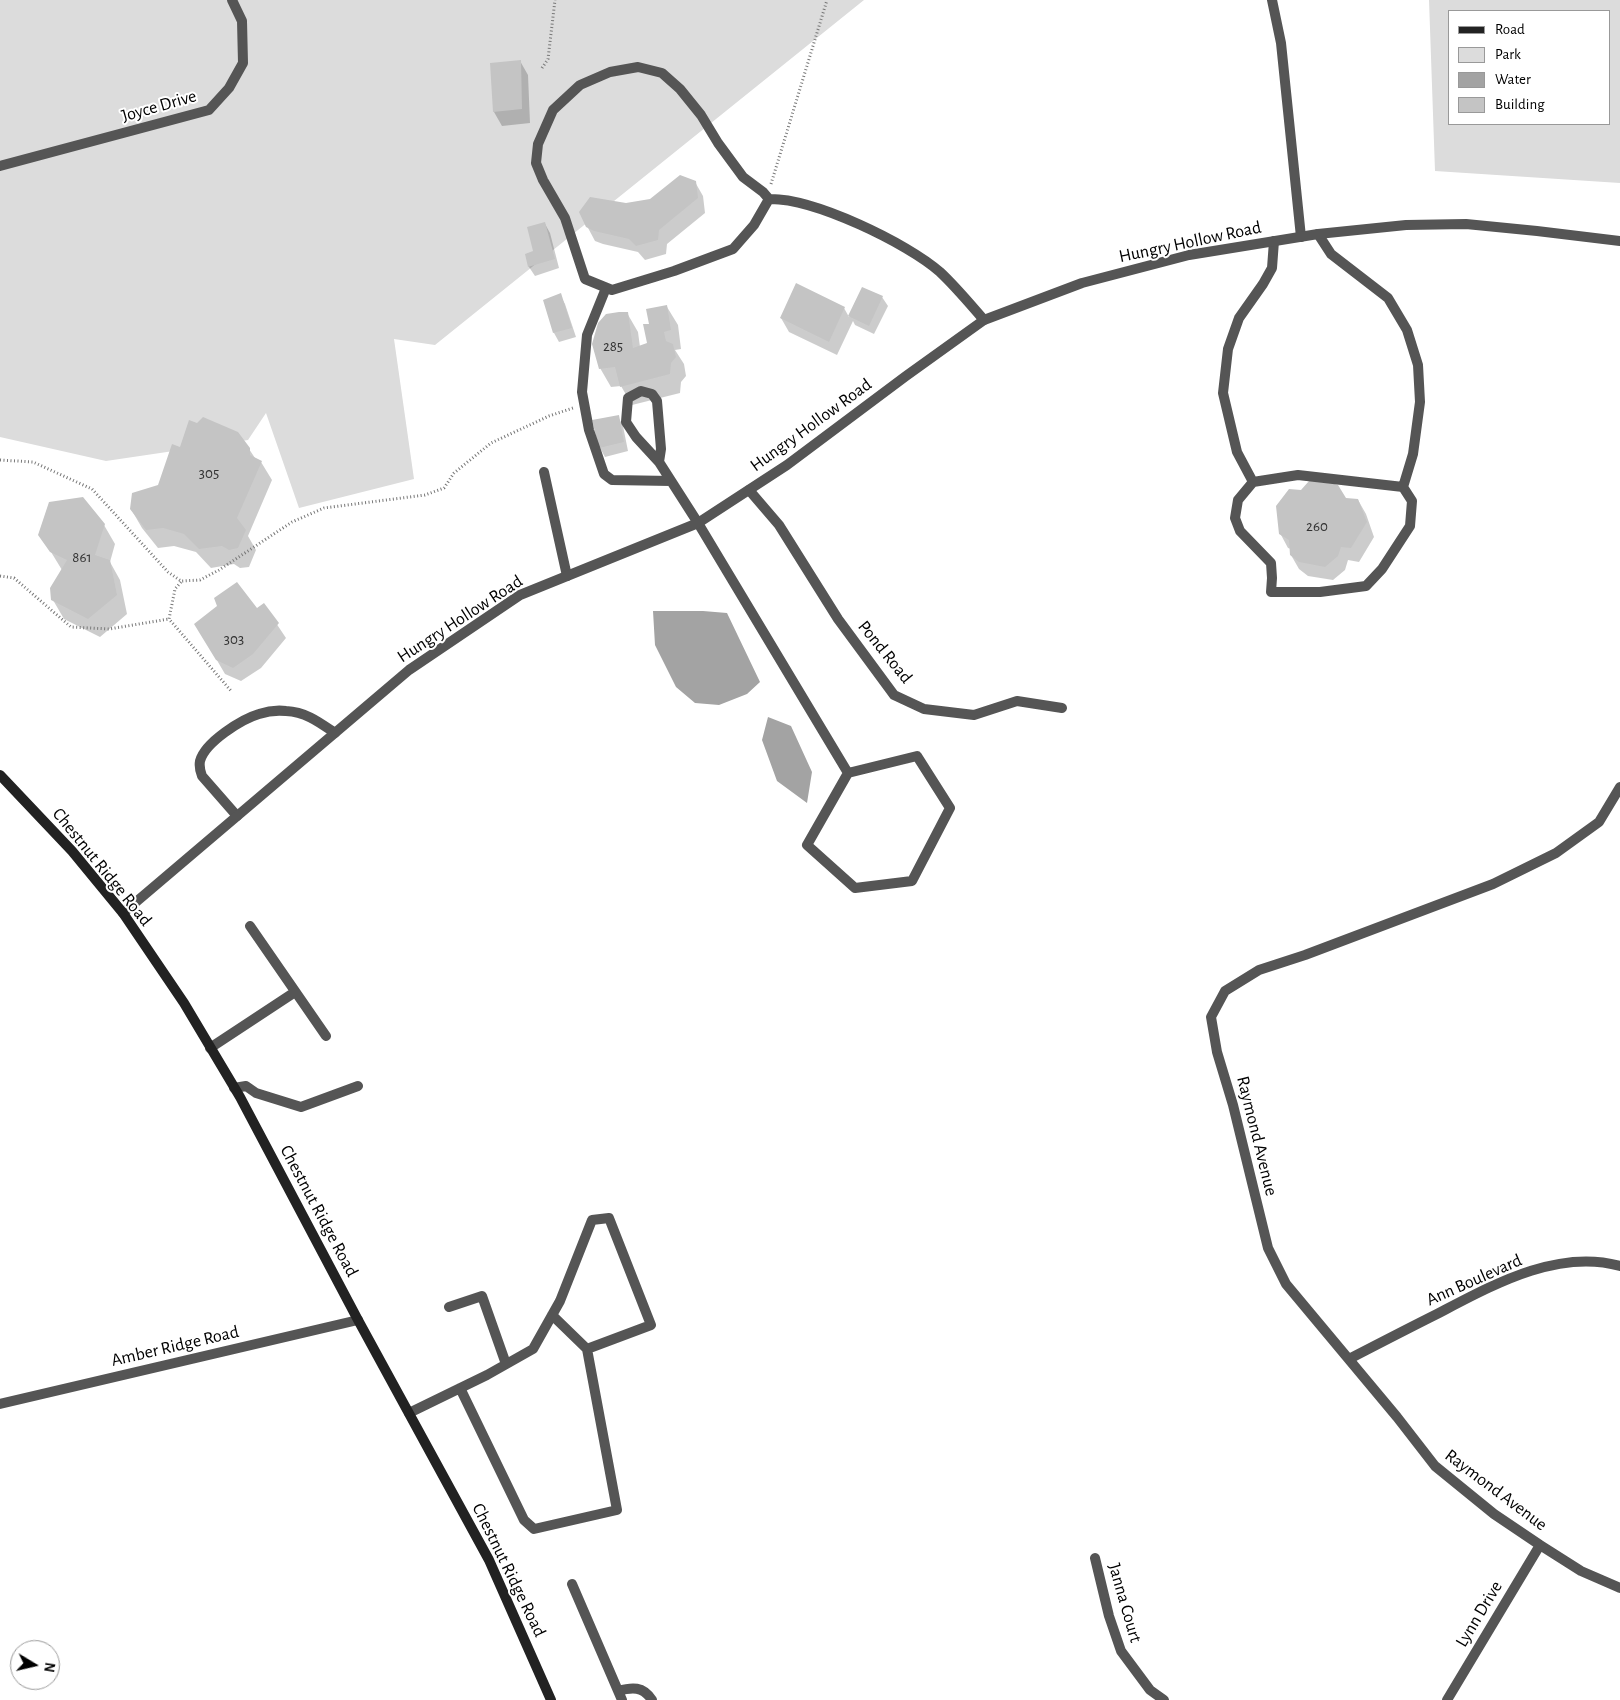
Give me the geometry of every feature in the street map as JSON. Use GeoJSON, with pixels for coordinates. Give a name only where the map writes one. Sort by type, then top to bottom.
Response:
{"type":"FeatureCollection","features":[{"type":"Feature","properties":{"kind":"main road","name":"Chestnut Ridge Road"},"geometry":{"type":"LineString","coordinates":[[0,775],[72,851],[123,913],[184,1004],[234,1088],[489,1560],[551,1700]]}},
{"type":"Feature","properties":{"kind":"street","name":"Joyce Drive"},"geometry":{"type":"LineString","coordinates":[[0,166],[209,110],[229,88],[243,63],[242,21],[232,0]]}},
{"type":"Feature","properties":{"kind":"street"},"geometry":{"type":"LineString","coordinates":[[1272,0],[1281,43],[1301,237]]}},
{"type":"Feature","properties":{"kind":"street"},"geometry":{"type":"LineString","coordinates":[[638,67],[662,73],[680,89],[701,115],[742,177],[763,192],[770,200],[754,225],[733,249],[612,290],[585,279],[565,218],[543,180],[536,163],[538,144],[553,110],[580,85],[610,72],[638,67]]}},
{"type":"Feature","properties":{"kind":"street"},"geometry":{"type":"LineString","coordinates":[[770,200],[780,199],[818,209],[900,244],[941,273],[984,320]]}},
{"type":"Feature","properties":{"kind":"street","name":"Hungry Hollow Road"},"geometry":{"type":"LineString","coordinates":[[123,913],[417,664],[520,595],[698,523],[787,465],[984,320],[1082,283],[1189,255],[1318,234],[1406,226],[1466,224],[1620,241]]}},
{"type":"Feature","properties":{"kind":"street"},"geometry":{"type":"LineString","coordinates":[[1318,234],[1331,254],[1388,298],[1407,330],[1418,365],[1420,402],[1413,454],[1403,487],[1412,501],[1410,526],[1382,569],[1366,586],[1301,593],[1271,592],[1271,563],[1240,531],[1235,518],[1238,500],[1253,482],[1298,475],[1403,487]]}},
{"type":"Feature","properties":{"kind":"street"},"geometry":{"type":"LineString","coordinates":[[1253,482],[1238,452],[1223,393],[1228,348],[1240,318],[1272,268],[1274,241]]}},
{"type":"Feature","properties":{"kind":"street"},"geometry":{"type":"LineString","coordinates":[[606,288],[586,335],[582,392],[589,430],[604,474],[612,480],[671,481]]}},
{"type":"Feature","properties":{"kind":"street"},"geometry":{"type":"LineString","coordinates":[[659,462],[661,449],[657,401],[652,394],[641,391],[628,398],[626,422],[636,437],[659,462],[698,523],[848,773]]}},
{"type":"Feature","properties":{"kind":"street"},"geometry":{"type":"LineString","coordinates":[[544,472],[567,576]]}},
{"type":"Feature","properties":{"kind":"street","name":"Pond Road"},"geometry":{"type":"LineString","coordinates":[[749,490],[779,525],[838,618],[894,695],[924,709],[974,715],[1017,700],[1062,708]]}},
{"type":"Feature","properties":{"kind":"street"},"geometry":{"type":"LineString","coordinates":[[237,816],[202,776],[200,768],[200,760],[204,752],[218,738],[238,723],[259,714],[273,711],[286,711],[307,715],[335,732]]}},
{"type":"Feature","properties":{"kind":"street"},"geometry":{"type":"LineString","coordinates":[[917,756],[950,808],[912,881],[855,888],[807,845],[848,773],[917,756]]}},
{"type":"Feature","properties":{"kind":"street","name":"Raymond Avenue"},"geometry":{"type":"LineString","coordinates":[[1620,787],[1599,822],[1556,853],[1493,884],[1305,955],[1259,970],[1225,991],[1211,1017],[1218,1052],[1268,1248],[1286,1284],[1397,1417],[1435,1466],[1494,1514],[1540,1545],[1581,1571],[1620,1588]]}},
{"type":"Feature","properties":{"kind":"street"},"geometry":{"type":"LineString","coordinates":[[1612,800],[1620,808]]}},
{"type":"Feature","properties":{"kind":"street"},"geometry":{"type":"LineString","coordinates":[[250,926],[326,1036]]}},
{"type":"Feature","properties":{"kind":"street"},"geometry":{"type":"LineString","coordinates":[[210,1048],[295,992]]}},
{"type":"Feature","properties":{"kind":"street"},"geometry":{"type":"LineString","coordinates":[[234,1088],[246,1086],[256,1093],[301,1107],[358,1086]]}},
{"type":"Feature","properties":{"kind":"street"},"geometry":{"type":"LineString","coordinates":[[409,1413],[533,1349],[560,1301],[592,1220],[609,1218],[651,1325],[587,1349]]}},
{"type":"Feature","properties":{"kind":"street","name":"Ann Boulevard"},"geometry":{"type":"LineString","coordinates":[[1349,1359],[1482,1291],[1538,1269],[1570,1262],[1620,1266]]}},
{"type":"Feature","properties":{"kind":"street"},"geometry":{"type":"LineString","coordinates":[[449,1307],[482,1296],[506,1364]]}},
{"type":"Feature","properties":{"kind":"street"},"geometry":{"type":"LineString","coordinates":[[460,1388],[524,1520],[534,1529],[617,1510],[587,1349],[552,1316]]}},
{"type":"Feature","properties":{"kind":"street","name":"Amber Ridge Road"},"geometry":{"type":"LineString","coordinates":[[0,1404],[358,1320]]}},
{"type":"Feature","properties":{"kind":"street","name":"Lynn Drive"},"geometry":{"type":"LineString","coordinates":[[1447,1700],[1540,1545]]}},
{"type":"Feature","properties":{"kind":"street","name":"Janna Court"},"geometry":{"type":"LineString","coordinates":[[1096,1558],[1109,1616],[1121,1651],[1150,1690],[1164,1700]]}},
{"type":"Feature","properties":{"kind":"street"},"geometry":{"type":"LineString","coordinates":[[572,1584],[620,1696],[631,1687],[639,1688],[652,1700]]}},
{"type":"Feature","properties":{"kind":"path"},"geometry":{"type":"LineString","coordinates":[[542,68],[548,59],[554,0]]}},
{"type":"Feature","properties":{"kind":"path"},"geometry":{"type":"LineString","coordinates":[[771,184],[827,0]]}},
{"type":"Feature","properties":{"kind":"path"},"geometry":{"type":"LineString","coordinates":[[169,619],[175,589],[181,582],[200,580],[213,573],[292,522],[324,508],[425,495],[444,488],[454,473],[491,443],[549,416],[568,409],[585,406]]}},
{"type":"Feature","properties":{"kind":"path"},"geometry":{"type":"LineString","coordinates":[[0,460],[33,462],[92,489],[168,572],[181,582]]}},
{"type":"Feature","properties":{"kind":"path"},"geometry":{"type":"LineString","coordinates":[[0,576],[14,578],[71,627],[109,629],[169,619]]}},
{"type":"Feature","properties":{"kind":"path"},"geometry":{"type":"LineString","coordinates":[[169,619],[232,692]]}},
{"type":"Feature","properties":{"kind":"green space"},"geometry":{"type":"Polygon","coordinates":[[[0,0],[864,0],[435,345],[394,339],[414,479],[299,508],[266,413],[248,440],[106,461],[0,437],[0,0]]]}},
{"type":"Feature","properties":{"kind":"green space"},"geometry":{"type":"Polygon","coordinates":[[[1429,0],[1620,0],[1620,183],[1435,171],[1429,0]]]}},
{"type":"Feature","properties":{"kind":"water"},"geometry":{"type":"Polygon","coordinates":[[[653,611],[727,613],[760,682],[747,694],[719,705],[695,703],[676,687],[655,645],[653,611]]]}},
{"type":"Feature","properties":{"kind":"water"},"geometry":{"type":"Polygon","coordinates":[[[768,717],[791,726],[812,772],[807,803],[777,781],[762,740],[768,717]]]}},
{"type":"Feature","properties":{"kind":"building"},"geometry":{"type":"Polygon","coordinates":[[[521,60],[522,109],[493,112],[490,63],[521,60]]]}},
{"type":"Feature","properties":{"kind":"building"},"geometry":{"type":"Polygon","coordinates":[[[680,175],[696,181],[698,198],[659,230],[658,240],[636,246],[629,239],[594,231],[586,227],[579,212],[590,197],[626,203],[650,199],[680,175]]]}},
{"type":"Feature","properties":{"kind":"building"},"geometry":{"type":"Polygon","coordinates":[[[545,222],[555,259],[528,267],[525,254],[533,251],[527,227],[545,222]]]}},
{"type":"Feature","properties":{"kind":"building"},"geometry":{"type":"Polygon","coordinates":[[[796,283],[845,307],[829,342],[780,318],[796,283]]]}},
{"type":"Feature","properties":{"kind":"building"},"geometry":{"type":"Polygon","coordinates":[[[862,287],[883,296],[869,326],[848,316],[862,287]]]}},
{"type":"Feature","properties":{"kind":"building"},"geometry":{"type":"Polygon","coordinates":[[[561,293],[572,328],[553,333],[543,300],[561,293]]]}},
{"type":"Feature","properties":{"kind":"building"},"geometry":{"type":"Polygon","coordinates":[[[667,305],[671,330],[664,332],[666,341],[673,344],[676,357],[671,363],[670,374],[620,387],[615,367],[599,369],[592,344],[598,323],[606,314],[628,312],[633,348],[647,343],[643,324],[649,324],[646,309],[667,305]]]}},
{"type":"Feature","properties":{"kind":"building"},"geometry":{"type":"Polygon","coordinates":[[[619,415],[624,442],[599,448],[592,420],[619,415]]]}},
{"type":"Feature","properties":{"kind":"building"},"geometry":{"type":"Polygon","coordinates":[[[203,417],[238,432],[250,448],[250,455],[262,461],[237,518],[246,530],[238,548],[229,550],[222,546],[199,549],[184,534],[163,528],[146,530],[130,509],[132,493],[158,485],[172,444],[180,447],[189,420],[197,423],[203,417]]]}},
{"type":"Feature","properties":{"kind":"building"},"geometry":{"type":"Polygon","coordinates":[[[1309,481],[1325,481],[1338,485],[1346,498],[1358,499],[1367,522],[1351,548],[1341,547],[1338,556],[1325,567],[1299,562],[1290,555],[1289,540],[1279,534],[1276,506],[1289,489],[1301,490],[1309,481]]]}},
{"type":"Feature","properties":{"kind":"building"},"geometry":{"type":"Polygon","coordinates":[[[83,497],[105,524],[95,555],[110,560],[117,595],[88,619],[51,600],[50,588],[67,560],[50,552],[38,535],[49,502],[83,497]]]}},
{"type":"Feature","properties":{"kind":"building"},"geometry":{"type":"Polygon","coordinates":[[[237,582],[257,608],[264,603],[279,623],[253,654],[233,668],[216,660],[194,624],[217,606],[214,598],[237,582]]]}}]}
